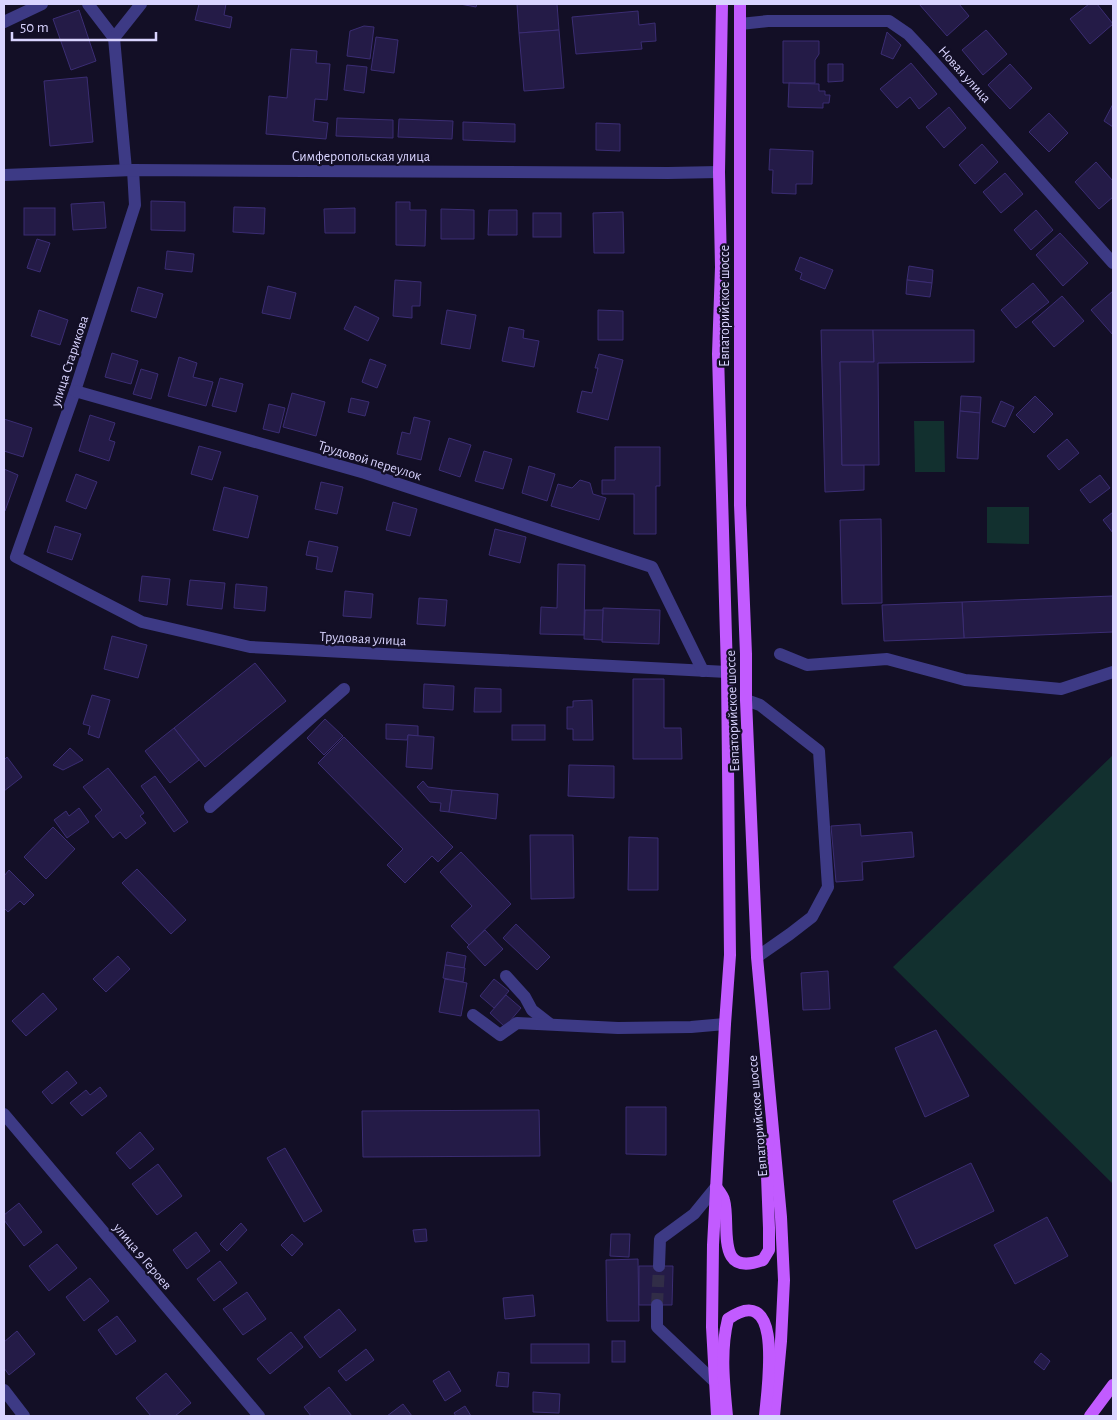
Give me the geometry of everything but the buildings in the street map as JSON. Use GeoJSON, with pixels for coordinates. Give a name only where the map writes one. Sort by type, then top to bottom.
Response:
{"type":"FeatureCollection","features":[{"type":"Feature","properties":{"kind":"main road","name":"Евпаторийское шоссе"},"geometry":{"type":"LineString","coordinates":[[717,1416],[712,1327],[712,1281],[730,955],[727,672],[718,354],[721,267],[719,172],[722,4]]}},
{"type":"Feature","properties":{"kind":"main road","name":"Евпаторийское шоссе"},"geometry":{"type":"LineString","coordinates":[[740,4],[740,505],[746,700],[756,957],[781,1217],[784,1280],[774,1416]]}},
{"type":"Feature","properties":{"kind":"main road"},"geometry":{"type":"LineString","coordinates":[[716,1187],[724,1199],[726,1241],[729,1253],[742,1262],[752,1264],[763,1260],[769,1250],[766,1150],[772,1128]]}},
{"type":"Feature","properties":{"kind":"main road"},"geometry":{"type":"LineString","coordinates":[[727,1416],[723,1368],[724,1337],[728,1319],[746,1309],[757,1312],[767,1327],[769,1345],[768,1379],[764,1416]]}},
{"type":"Feature","properties":{"kind":"main road"},"geometry":{"type":"LineString","coordinates":[[1090,1416],[1113,1384]]}},
{"type":"Feature","properties":{"kind":"street"},"geometry":{"type":"LineString","coordinates":[[4,22],[42,4]]}},
{"type":"Feature","properties":{"kind":"street"},"geometry":{"type":"LineString","coordinates":[[88,4],[114,38],[141,4]]}},
{"type":"Feature","properties":{"kind":"street","name":"Новая улица"},"geometry":{"type":"LineString","coordinates":[[740,24],[860,20],[888,21],[899,27],[923,50],[1113,263]]}},
{"type":"Feature","properties":{"kind":"street","name":"улица Старикова"},"geometry":{"type":"LineString","coordinates":[[16,557],[75,391],[135,205],[129,170],[114,38]]}},
{"type":"Feature","properties":{"kind":"street","name":"Симферопольская улица"},"geometry":{"type":"LineString","coordinates":[[4,175],[129,170],[719,172]]}},
{"type":"Feature","properties":{"kind":"street","name":"Трудовой переулок"},"geometry":{"type":"LineString","coordinates":[[75,391],[365,473],[652,567],[703,671]]}},
{"type":"Feature","properties":{"kind":"street","name":"Трудовая улица"},"geometry":{"type":"LineString","coordinates":[[16,557],[142,622],[250,647],[727,672]]}},
{"type":"Feature","properties":{"kind":"street"},"geometry":{"type":"LineString","coordinates":[[780,654],[808,665],[887,659],[965,680],[1061,689],[1113,672]]}},
{"type":"Feature","properties":{"kind":"street"},"geometry":{"type":"LineString","coordinates":[[210,807],[344,689]]}},
{"type":"Feature","properties":{"kind":"street"},"geometry":{"type":"LineString","coordinates":[[746,700],[760,705],[820,751],[828,887],[812,917],[756,957]]}},
{"type":"Feature","properties":{"kind":"street"},"geometry":{"type":"LineString","coordinates":[[506,976],[525,997],[532,1010],[550,1024]]}},
{"type":"Feature","properties":{"kind":"street"},"geometry":{"type":"LineString","coordinates":[[473,1015],[500,1035],[518,1024],[618,1028],[691,1027],[725,1024]]}},
{"type":"Feature","properties":{"kind":"street","name":"улица 9 Героев"},"geometry":{"type":"LineString","coordinates":[[4,1114],[259,1416]]}},
{"type":"Feature","properties":{"kind":"street"},"geometry":{"type":"LineString","coordinates":[[659,1266],[660,1240],[694,1214],[716,1187]]}},
{"type":"Feature","properties":{"kind":"street"},"geometry":{"type":"LineString","coordinates":[[658,1305],[657,1327],[715,1382]]}},
{"type":"Feature","properties":{"kind":"street"},"geometry":{"type":"LineString","coordinates":[[4,1390],[24,1416]]}},
{"type":"Feature","properties":{"kind":"green space"},"geometry":{"type":"Polygon","coordinates":[[[914,421],[944,421],[945,472],[915,472],[914,421]]]}},
{"type":"Feature","properties":{"kind":"green space"},"geometry":{"type":"Polygon","coordinates":[[[987,507],[1029,507],[1029,544],[987,543],[987,507]]]}},
{"type":"Feature","properties":{"kind":"green space"},"geometry":{"type":"Polygon","coordinates":[[[1113,755],[1113,1184],[893,967],[1113,755]]]}},
{"type":"Feature","properties":{"kind":"tunnel"},"geometry":{"type":"LineString","coordinates":[[657,1305],[659,1266]]}}]}
